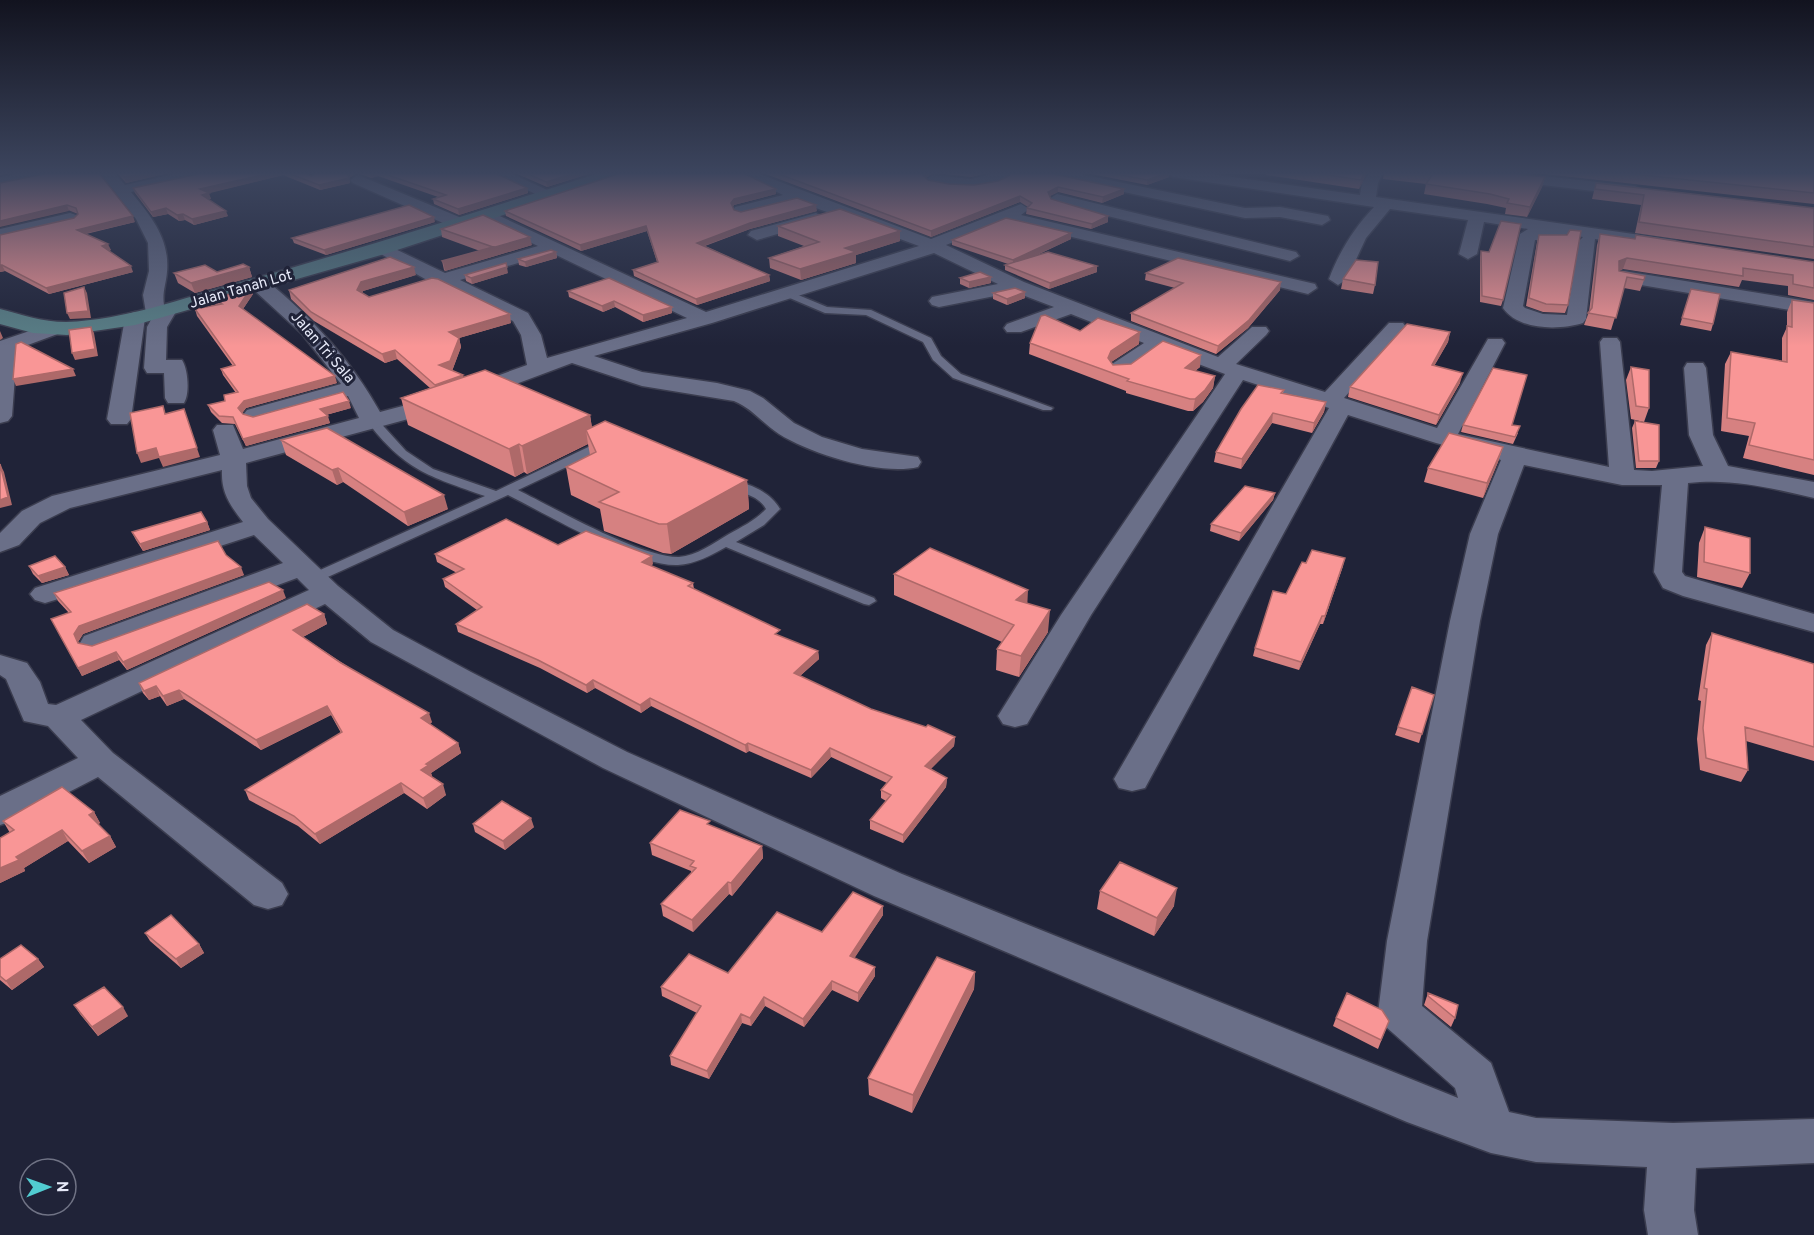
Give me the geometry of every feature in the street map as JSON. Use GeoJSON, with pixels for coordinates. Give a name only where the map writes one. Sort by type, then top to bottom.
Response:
{"type":"FeatureCollection","features":[{"type":"Feature","properties":{"kind":"main road","name":"Jalan Tanah Lot"},"geometry":{"type":"LineString","coordinates":[[2,319],[24,325],[56,328],[95,326],[135,318],[260,285],[435,231]]}},
{"type":"Feature","properties":{"kind":"street"},"geometry":{"type":"LineString","coordinates":[[0,234],[15,231]]}},
{"type":"Feature","properties":{"kind":"street"},"geometry":{"type":"LineString","coordinates":[[151,231],[157,243],[158,271],[153,295],[162,312],[157,327],[155,368],[174,365],[176,398]]}},
{"type":"Feature","properties":{"kind":"street"},"geometry":{"type":"LineString","coordinates":[[519,231],[705,319]]}},
{"type":"Feature","properties":{"kind":"street"},"geometry":{"type":"LineString","coordinates":[[757,235],[773,231]]}},
{"type":"Feature","properties":{"kind":"street"},"geometry":{"type":"LineString","coordinates":[[891,231],[933,246],[1017,286],[1229,369],[1444,438],[1622,477],[1652,479],[1718,472],[1758,477],[1814,490]]}},
{"type":"Feature","properties":{"kind":"street"},"geometry":{"type":"LineString","coordinates":[[0,544],[9,539],[31,517],[61,502],[230,444],[372,420],[420,409],[491,387],[572,356],[788,294],[933,246],[967,231]]}},
{"type":"Feature","properties":{"kind":"street"},"geometry":{"type":"LineString","coordinates":[[1068,231],[1308,288]]}},
{"type":"Feature","properties":{"kind":"street"},"geometry":{"type":"LineString","coordinates":[[1186,231],[1290,256]]}},
{"type":"Feature","properties":{"kind":"street"},"geometry":{"type":"LineString","coordinates":[[1338,279],[1348,250],[1361,231]]}},
{"type":"Feature","properties":{"kind":"street"},"geometry":{"type":"LineString","coordinates":[[1468,254],[1473,231]]}},
{"type":"Feature","properties":{"kind":"street"},"geometry":{"type":"LineString","coordinates":[[1567,231],[1689,252],[1528,234],[1514,310],[1522,315],[1556,321],[1576,320],[1588,241]]}},
{"type":"Feature","properties":{"kind":"street"},"geometry":{"type":"LineString","coordinates":[[415,284],[555,247]]}},
{"type":"Feature","properties":{"kind":"street"},"geometry":{"type":"LineString","coordinates":[[381,249],[439,279],[506,307],[521,317],[531,335],[538,370]]}},
{"type":"Feature","properties":{"kind":"street"},"geometry":{"type":"LineString","coordinates":[[1624,277],[1814,308]]}},
{"type":"Feature","properties":{"kind":"street","name":"Jalan Tri Sala"},"geometry":{"type":"LineString","coordinates":[[260,285],[285,304],[356,387],[372,420]]}},
{"type":"Feature","properties":{"kind":"street"},"geometry":{"type":"LineString","coordinates":[[939,301],[1017,286]]}},
{"type":"Feature","properties":{"kind":"street"},"geometry":{"type":"LineString","coordinates":[[1014,328],[1073,307]]}},
{"type":"Feature","properties":{"kind":"street"},"geometry":{"type":"LineString","coordinates":[[119,419],[135,318]]}},
{"type":"Feature","properties":{"kind":"street"},"geometry":{"type":"LineString","coordinates":[[1132,779],[1336,403],[1396,327]]}},
{"type":"Feature","properties":{"kind":"street"},"geometry":{"type":"LineString","coordinates":[[0,416],[4,347],[56,328]]}},
{"type":"Feature","properties":{"kind":"street"},"geometry":{"type":"LineString","coordinates":[[1015,716],[1229,369],[1259,331]]}},
{"type":"Feature","properties":{"kind":"street"},"geometry":{"type":"LineString","coordinates":[[1120,369],[1159,342]]}},
{"type":"Feature","properties":{"kind":"street"},"geometry":{"type":"LineString","coordinates":[[1610,342],[1622,477]]}},
{"type":"Feature","properties":{"kind":"street"},"geometry":{"type":"LineString","coordinates":[[1444,438],[1496,343]]}},
{"type":"Feature","properties":{"kind":"street"},"geometry":{"type":"LineString","coordinates":[[572,356],[641,378],[697,385],[744,397],[766,408],[781,425],[794,434],[870,458],[909,462]]}},
{"type":"Feature","properties":{"kind":"street"},"geometry":{"type":"LineString","coordinates":[[1695,368],[1701,435],[1718,472]]}},
{"type":"Feature","properties":{"kind":"street"},"geometry":{"type":"LineString","coordinates":[[255,415],[356,387]]}},
{"type":"Feature","properties":{"kind":"street"},"geometry":{"type":"LineString","coordinates":[[230,444],[232,474],[237,493],[259,525],[315,579],[382,636],[615,760],[909,894],[1412,1103],[1491,1131],[1536,1140],[1673,1146],[1814,1141]]}},
{"type":"Feature","properties":{"kind":"street"},"geometry":{"type":"LineString","coordinates":[[1491,1131],[1475,1077],[1400,1013],[1407,941],[1464,621],[1487,525],[1515,455]]}},
{"type":"Feature","properties":{"kind":"street"},"geometry":{"type":"LineString","coordinates":[[1676,476],[1668,563],[1668,572],[1673,582],[1693,590],[1814,623]]}},
{"type":"Feature","properties":{"kind":"street"},"geometry":{"type":"LineString","coordinates":[[45,594],[259,525]]}},
{"type":"Feature","properties":{"kind":"street"},"geometry":{"type":"LineString","coordinates":[[96,643],[315,579]]}},
{"type":"Feature","properties":{"kind":"street"},"geometry":{"type":"LineString","coordinates":[[59,717],[315,579]]}},
{"type":"Feature","properties":{"kind":"street"},"geometry":{"type":"LineString","coordinates":[[0,665],[10,665],[15,668],[27,687],[29,702],[36,713],[59,717],[101,761],[268,894]]}},
{"type":"Feature","properties":{"kind":"street"},"geometry":{"type":"LineString","coordinates":[[0,812],[101,761]]}},
{"type":"Feature","properties":{"kind":"street"},"geometry":{"type":"LineString","coordinates":[[1673,1146],[1669,1210],[1673,1235]]}},
{"type":"Feature","properties":{"kind":"lane"},"geometry":{"type":"LineString","coordinates":[[788,294],[825,310],[868,312],[927,340],[937,358],[957,376],[1047,408]]}},
{"type":"Feature","properties":{"kind":"lane"},"geometry":{"type":"LineString","coordinates":[[491,387],[512,395]]}},
{"type":"Feature","properties":{"kind":"lane"},"geometry":{"type":"LineString","coordinates":[[372,420],[402,454],[429,472],[502,492],[630,548],[666,560],[685,560],[725,542],[759,522],[773,509],[771,502],[761,496],[717,478]]}},
{"type":"Feature","properties":{"kind":"lane"},"geometry":{"type":"LineString","coordinates":[[315,579],[617,438],[596,430]]}},
{"type":"Feature","properties":{"kind":"lane"},"geometry":{"type":"LineString","coordinates":[[725,542],[869,601]]}},
{"type":"Feature","properties":{"kind":"building"},"geometry":{"type":"Polygon","coordinates":[[[19,231],[78,231],[108,244],[102,246],[131,266],[46,288],[0,265],[0,235],[19,231]]]}},
{"type":"Feature","properties":{"kind":"building"},"geometry":{"type":"Polygon","coordinates":[[[318,231],[389,231],[324,250],[292,238],[318,231]]]}},
{"type":"Feature","properties":{"kind":"building"},"geometry":{"type":"Polygon","coordinates":[[[446,231],[516,231],[530,237],[442,261],[493,247],[446,231]]]}},
{"type":"Feature","properties":{"kind":"building"},"geometry":{"type":"Polygon","coordinates":[[[548,231],[630,231],[580,245],[548,231]]]}},
{"type":"Feature","properties":{"kind":"building"},"geometry":{"type":"Polygon","coordinates":[[[648,231],[730,231],[697,243],[769,275],[696,299],[633,270],[658,262],[648,231]]]}},
{"type":"Feature","properties":{"kind":"building"},"geometry":{"type":"Polygon","coordinates":[[[790,231],[900,231],[845,248],[856,252],[800,269],[769,258],[819,242],[790,231]]]}},
{"type":"Feature","properties":{"kind":"building"},"geometry":{"type":"Polygon","coordinates":[[[975,231],[1061,231],[1071,233],[1013,260],[952,240],[975,231]]]}},
{"type":"Feature","properties":{"kind":"building"},"geometry":{"type":"Polygon","coordinates":[[[1497,231],[1519,231],[1503,300],[1482,296],[1481,251],[1489,252],[1497,231]]]}},
{"type":"Feature","properties":{"kind":"building"},"geometry":{"type":"Polygon","coordinates":[[[1570,231],[1581,231],[1568,305],[1546,304],[1529,298],[1539,235],[1567,235],[1570,231]]]}},
{"type":"Feature","properties":{"kind":"building"},"geometry":{"type":"Polygon","coordinates":[[[1699,231],[1814,231],[1814,247],[1699,231]]]}},
{"type":"Feature","properties":{"kind":"building"},"geometry":{"type":"Polygon","coordinates":[[[1600,234],[1635,239],[1636,235],[1814,262],[1814,288],[1793,284],[1793,275],[1743,268],[1743,276],[1627,258],[1619,261],[1619,271],[1645,276],[1644,280],[1627,277],[1616,318],[1588,313],[1592,308],[1600,234]]]}},
{"type":"Feature","properties":{"kind":"building"},"geometry":{"type":"Polygon","coordinates":[[[551,250],[556,252],[525,262],[518,259],[551,250]]]}},
{"type":"Feature","properties":{"kind":"building"},"geometry":{"type":"Polygon","coordinates":[[[1048,252],[1097,266],[1050,283],[1005,265],[1048,252]]]}},
{"type":"Feature","properties":{"kind":"building"},"geometry":{"type":"Polygon","coordinates":[[[390,257],[414,267],[361,282],[357,290],[369,297],[432,278],[510,314],[449,332],[459,338],[450,361],[439,365],[463,375],[435,385],[395,350],[382,354],[311,312],[289,290],[390,257]]]}},
{"type":"Feature","properties":{"kind":"building"},"geometry":{"type":"Polygon","coordinates":[[[1178,258],[1281,282],[1249,320],[1218,346],[1131,313],[1183,283],[1146,273],[1178,258]]]}},
{"type":"Feature","properties":{"kind":"building"},"geometry":{"type":"Polygon","coordinates":[[[1356,260],[1378,262],[1375,285],[1343,279],[1356,260]]]}},
{"type":"Feature","properties":{"kind":"building"},"geometry":{"type":"Polygon","coordinates":[[[506,263],[507,267],[471,278],[465,275],[506,263]]]}},
{"type":"Feature","properties":{"kind":"building"},"geometry":{"type":"Polygon","coordinates":[[[243,264],[249,267],[191,283],[174,273],[205,265],[217,272],[243,264]]]}},
{"type":"Feature","properties":{"kind":"building"},"geometry":{"type":"Polygon","coordinates":[[[980,272],[991,277],[969,282],[960,278],[980,272]]]}},
{"type":"Feature","properties":{"kind":"building"},"geometry":{"type":"Polygon","coordinates":[[[609,278],[672,307],[643,315],[614,301],[602,306],[568,291],[609,278]]]}},
{"type":"Feature","properties":{"kind":"building"},"geometry":{"type":"Polygon","coordinates":[[[84,287],[88,311],[67,313],[64,293],[84,287]]]}},
{"type":"Feature","properties":{"kind":"building"},"geometry":{"type":"Polygon","coordinates":[[[251,288],[239,306],[335,376],[244,401],[238,408],[243,414],[253,417],[343,392],[349,401],[320,409],[328,416],[243,439],[233,417],[219,416],[208,405],[225,401],[224,395],[238,392],[221,369],[235,365],[195,309],[222,304],[212,299],[251,288]]]}},
{"type":"Feature","properties":{"kind":"building"},"geometry":{"type":"Polygon","coordinates":[[[1015,288],[1025,292],[1007,299],[993,293],[1015,288]]]}},
{"type":"Feature","properties":{"kind":"building"},"geometry":{"type":"Polygon","coordinates":[[[1691,289],[1720,294],[1713,324],[1682,318],[1691,289]]]}},
{"type":"Feature","properties":{"kind":"building"},"geometry":{"type":"Polygon","coordinates":[[[1792,300],[1814,303],[1814,460],[1749,445],[1755,423],[1727,418],[1731,352],[1787,362],[1787,326],[1792,327],[1792,300]]]}},
{"type":"Feature","properties":{"kind":"building"},"geometry":{"type":"Polygon","coordinates":[[[1045,315],[1080,331],[1098,318],[1140,332],[1111,351],[1108,358],[1113,365],[1131,364],[1163,341],[1201,355],[1185,368],[1215,376],[1195,399],[1127,381],[1129,379],[1030,343],[1041,316],[1045,315]]]}},
{"type":"Feature","properties":{"kind":"building"},"geometry":{"type":"Polygon","coordinates":[[[1407,324],[1450,332],[1432,365],[1463,373],[1439,415],[1350,387],[1407,324]]]}},
{"type":"Feature","properties":{"kind":"building"},"geometry":{"type":"Polygon","coordinates":[[[91,327],[95,349],[72,353],[69,330],[91,327]]]}},
{"type":"Feature","properties":{"kind":"building"},"geometry":{"type":"Polygon","coordinates":[[[21,342],[73,369],[13,379],[16,344],[21,342]]]}},
{"type":"Feature","properties":{"kind":"building"},"geometry":{"type":"Polygon","coordinates":[[[1631,367],[1649,370],[1649,408],[1636,406],[1631,367]]]}},
{"type":"Feature","properties":{"kind":"building"},"geometry":{"type":"Polygon","coordinates":[[[1493,368],[1527,375],[1512,425],[1520,426],[1515,437],[1463,425],[1493,368]]]}},
{"type":"Feature","properties":{"kind":"building"},"geometry":{"type":"Polygon","coordinates":[[[485,370],[590,415],[522,446],[519,444],[509,449],[401,398],[485,370]]]}},
{"type":"Feature","properties":{"kind":"building"},"geometry":{"type":"Polygon","coordinates":[[[1258,385],[1284,390],[1281,393],[1326,402],[1314,423],[1273,413],[1242,459],[1216,452],[1241,409],[1258,385]]]}},
{"type":"Feature","properties":{"kind":"building"},"geometry":{"type":"Polygon","coordinates":[[[163,406],[165,414],[184,409],[197,448],[159,457],[156,448],[137,453],[130,413],[163,406]]]}},
{"type":"Feature","properties":{"kind":"building"},"geometry":{"type":"Polygon","coordinates":[[[605,421],[747,480],[667,524],[659,524],[599,502],[619,492],[566,467],[596,452],[586,430],[605,421]]]}},
{"type":"Feature","properties":{"kind":"building"},"geometry":{"type":"Polygon","coordinates":[[[1635,421],[1659,425],[1659,461],[1639,461],[1635,421]]]}},
{"type":"Feature","properties":{"kind":"building"},"geometry":{"type":"Polygon","coordinates":[[[327,428],[444,495],[404,512],[338,468],[332,470],[281,440],[327,428]]]}},
{"type":"Feature","properties":{"kind":"building"},"geometry":{"type":"Polygon","coordinates":[[[1449,433],[1503,447],[1487,483],[1428,468],[1449,433]]]}},
{"type":"Feature","properties":{"kind":"building"},"geometry":{"type":"Polygon","coordinates":[[[0,464],[8,497],[0,500],[0,464]]]}},
{"type":"Feature","properties":{"kind":"building"},"geometry":{"type":"Polygon","coordinates":[[[1245,486],[1275,493],[1241,533],[1211,524],[1245,486]]]}},
{"type":"Feature","properties":{"kind":"building"},"geometry":{"type":"Polygon","coordinates":[[[201,512],[207,522],[140,544],[132,532],[201,512]]]}},
{"type":"Feature","properties":{"kind":"building"},"geometry":{"type":"Polygon","coordinates":[[[506,519],[558,545],[586,531],[652,556],[642,562],[693,583],[688,586],[780,630],[775,634],[818,651],[794,673],[871,709],[926,727],[928,725],[955,737],[925,766],[947,778],[903,835],[870,820],[891,795],[881,790],[892,777],[830,748],[811,770],[748,743],[745,745],[650,698],[640,705],[593,680],[586,685],[538,660],[456,624],[482,607],[443,579],[464,569],[435,554],[506,519]]]}},
{"type":"Feature","properties":{"kind":"building"},"geometry":{"type":"Polygon","coordinates":[[[1705,527],[1750,538],[1750,573],[1704,562],[1705,527]]]}},
{"type":"Feature","properties":{"kind":"building"},"geometry":{"type":"Polygon","coordinates":[[[218,541],[226,555],[241,567],[79,626],[74,634],[78,643],[92,646],[269,582],[283,590],[123,662],[116,652],[78,668],[51,619],[71,612],[54,593],[218,541]]]}},
{"type":"Feature","properties":{"kind":"building"},"geometry":{"type":"Polygon","coordinates":[[[930,548],[1028,590],[1016,600],[1050,610],[1021,656],[997,649],[1014,625],[894,574],[930,548]]]}},
{"type":"Feature","properties":{"kind":"building"},"geometry":{"type":"Polygon","coordinates":[[[1312,550],[1345,558],[1325,616],[1322,616],[1301,662],[1255,648],[1273,591],[1286,594],[1302,562],[1306,563],[1312,550]]]}},
{"type":"Feature","properties":{"kind":"building"},"geometry":{"type":"Polygon","coordinates":[[[55,556],[65,567],[38,576],[29,566],[55,556]]]}},
{"type":"Feature","properties":{"kind":"building"},"geometry":{"type":"Polygon","coordinates":[[[307,604],[324,614],[293,630],[341,663],[429,713],[421,718],[458,743],[426,764],[429,765],[421,770],[443,784],[423,798],[401,783],[315,834],[294,816],[245,790],[342,732],[327,706],[256,740],[179,690],[163,696],[156,686],[144,691],[139,683],[307,604]]]}},
{"type":"Feature","properties":{"kind":"building"},"geometry":{"type":"Polygon","coordinates":[[[1712,633],[1814,664],[1814,747],[1745,727],[1748,770],[1706,758],[1703,728],[1707,689],[1704,688],[1712,633]]]}},
{"type":"Feature","properties":{"kind":"building"},"geometry":{"type":"Polygon","coordinates":[[[1412,687],[1434,695],[1422,734],[1398,727],[1412,687]]]}},
{"type":"Feature","properties":{"kind":"building"},"geometry":{"type":"Polygon","coordinates":[[[62,787],[94,812],[89,815],[110,836],[82,851],[62,830],[16,857],[19,860],[0,868],[0,838],[14,830],[3,821],[62,787]]]}},
{"type":"Feature","properties":{"kind":"building"},"geometry":{"type":"Polygon","coordinates":[[[502,801],[531,818],[503,841],[473,824],[502,801]]]}},
{"type":"Feature","properties":{"kind":"building"},"geometry":{"type":"Polygon","coordinates":[[[680,810],[710,821],[707,824],[762,846],[731,883],[728,882],[692,920],[661,904],[696,868],[690,866],[694,861],[650,843],[680,810]]]}},
{"type":"Feature","properties":{"kind":"building"},"geometry":{"type":"Polygon","coordinates":[[[1120,862],[1177,888],[1157,918],[1100,891],[1120,862]]]}},
{"type":"Feature","properties":{"kind":"building"},"geometry":{"type":"Polygon","coordinates":[[[853,892],[883,906],[850,956],[875,967],[858,993],[832,981],[803,1019],[764,997],[750,1018],[741,1014],[707,1071],[670,1056],[701,1006],[661,987],[689,954],[728,973],[777,912],[822,932],[853,892]]]}},
{"type":"Feature","properties":{"kind":"building"},"geometry":{"type":"Polygon","coordinates":[[[171,915],[199,944],[176,959],[145,933],[171,915]]]}},
{"type":"Feature","properties":{"kind":"building"},"geometry":{"type":"Polygon","coordinates":[[[21,945],[38,959],[6,981],[0,976],[0,959],[21,945]]]}},
{"type":"Feature","properties":{"kind":"building"},"geometry":{"type":"Polygon","coordinates":[[[937,957],[975,972],[913,1095],[868,1078],[937,957]]]}},
{"type":"Feature","properties":{"kind":"building"},"geometry":{"type":"Polygon","coordinates":[[[104,987],[123,1007],[92,1027],[74,1005],[104,987]]]}},
{"type":"Feature","properties":{"kind":"building"},"geometry":{"type":"Polygon","coordinates":[[[1347,993],[1382,1010],[1389,1021],[1381,1040],[1336,1018],[1347,993]]]}},
{"type":"Feature","properties":{"kind":"building"},"geometry":{"type":"Polygon","coordinates":[[[1428,993],[1458,1005],[1455,1018],[1428,996],[1428,993]]]}}]}
